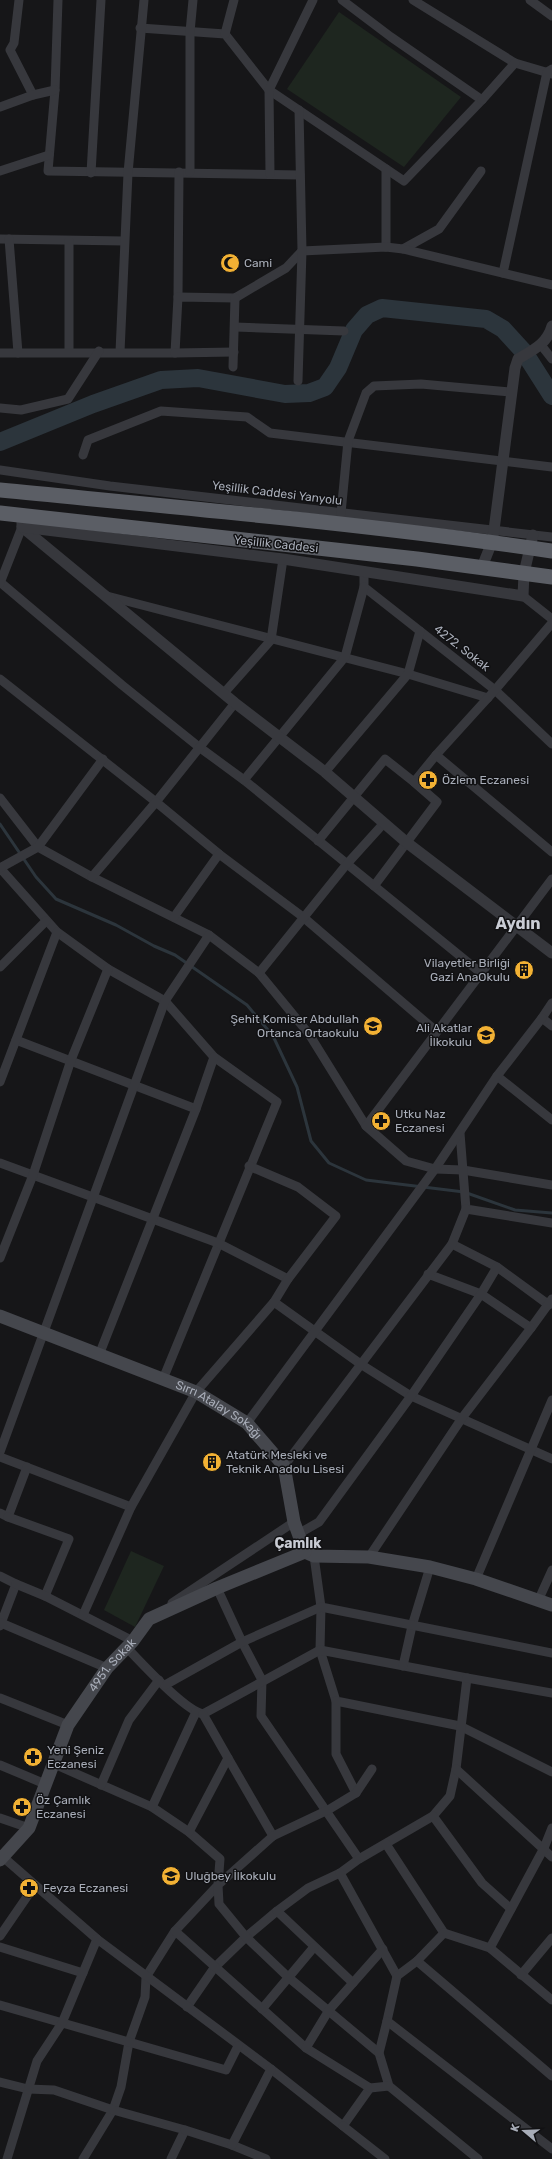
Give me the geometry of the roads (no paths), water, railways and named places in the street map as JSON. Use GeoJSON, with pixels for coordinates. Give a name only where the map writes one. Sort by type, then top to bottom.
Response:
{"type":"FeatureCollection","features":[{"type":"Feature","properties":{"kind":"highway"},"geometry":{"type":"LineString","coordinates":[[0,490],[493,536],[531,541],[552,551]]}},
{"type":"Feature","properties":{"kind":"highway","name":"Yeşillik Caddesi"},"geometry":{"type":"LineString","coordinates":[[0,514],[22,522],[482,567],[552,577]]}},
{"type":"Feature","properties":{"kind":"main road","name":"Sırrı Atalay Sokağı"},"geometry":{"type":"LineString","coordinates":[[0,1316],[196,1392],[247,1423],[284,1466]]}},
{"type":"Feature","properties":{"kind":"main road"},"geometry":{"type":"LineString","coordinates":[[284,1466],[296,1528],[309,1554]]}},
{"type":"Feature","properties":{"kind":"main road"},"geometry":{"type":"LineString","coordinates":[[148,1619],[217,1588],[309,1554],[369,1557],[430,1567],[476,1579],[552,1605]]}},
{"type":"Feature","properties":{"kind":"main road","name":"4951. Sokak"},"geometry":{"type":"LineString","coordinates":[[2,1859],[29,1828],[68,1725],[107,1668],[129,1644],[148,1619]]}},
{"type":"Feature","properties":{"kind":"street"},"geometry":{"type":"LineString","coordinates":[[19,0],[14,42],[10,50],[33,95]]}},
{"type":"Feature","properties":{"kind":"street"},"geometry":{"type":"LineString","coordinates":[[58,0],[55,90],[48,171],[91,173],[190,172],[300,175]]}},
{"type":"Feature","properties":{"kind":"street"},"geometry":{"type":"LineString","coordinates":[[91,173],[102,0]]}},
{"type":"Feature","properties":{"kind":"street"},"geometry":{"type":"LineString","coordinates":[[120,352],[128,173],[140,28],[144,0]]}},
{"type":"Feature","properties":{"kind":"street"},"geometry":{"type":"LineString","coordinates":[[190,172],[190,32],[193,0]]}},
{"type":"Feature","properties":{"kind":"street"},"geometry":{"type":"LineString","coordinates":[[225,34],[234,0]]}},
{"type":"Feature","properties":{"kind":"street"},"geometry":{"type":"LineString","coordinates":[[270,174],[269,90],[313,0]]}},
{"type":"Feature","properties":{"kind":"street"},"geometry":{"type":"LineString","coordinates":[[342,0],[391,38],[482,100]]}},
{"type":"Feature","properties":{"kind":"street"},"geometry":{"type":"LineString","coordinates":[[413,0],[515,63],[550,72],[503,273]]}},
{"type":"Feature","properties":{"kind":"street"},"geometry":{"type":"LineString","coordinates":[[530,0],[552,16]]}},
{"type":"Feature","properties":{"kind":"street"},"geometry":{"type":"LineString","coordinates":[[140,28],[225,34],[269,90],[404,181],[482,100],[515,63]]}},
{"type":"Feature","properties":{"kind":"street"},"geometry":{"type":"LineString","coordinates":[[0,107],[33,95],[55,90]]}},
{"type":"Feature","properties":{"kind":"street"},"geometry":{"type":"LineString","coordinates":[[298,381],[302,251],[299,110]]}},
{"type":"Feature","properties":{"kind":"street"},"geometry":{"type":"LineString","coordinates":[[0,171],[49,154]]}},
{"type":"Feature","properties":{"kind":"street"},"geometry":{"type":"LineString","coordinates":[[386,169],[386,247]]}},
{"type":"Feature","properties":{"kind":"street"},"geometry":{"type":"LineString","coordinates":[[403,249],[439,229],[481,171]]}},
{"type":"Feature","properties":{"kind":"street"},"geometry":{"type":"LineString","coordinates":[[175,353],[178,297],[179,172]]}},
{"type":"Feature","properties":{"kind":"street"},"geometry":{"type":"LineString","coordinates":[[18,353],[4,239],[124,241]]}},
{"type":"Feature","properties":{"kind":"street"},"geometry":{"type":"LineString","coordinates":[[69,241],[69,352]]}},
{"type":"Feature","properties":{"kind":"street"},"geometry":{"type":"LineString","coordinates":[[178,297],[235,298],[286,268],[302,251],[386,247],[403,249],[552,285]]}},
{"type":"Feature","properties":{"kind":"street"},"geometry":{"type":"LineString","coordinates":[[233,367],[235,298]]}},
{"type":"Feature","properties":{"kind":"street"},"geometry":{"type":"LineString","coordinates":[[235,327],[344,331]]}},
{"type":"Feature","properties":{"kind":"street"},"geometry":{"type":"LineString","coordinates":[[482,567],[493,536],[515,368],[518,359],[539,346],[549,336],[552,329]]}},
{"type":"Feature","properties":{"kind":"street"},"geometry":{"type":"LineString","coordinates":[[539,346],[552,359]]}},
{"type":"Feature","properties":{"kind":"street"},"geometry":{"type":"LineString","coordinates":[[0,353],[99,351],[175,353],[234,352]]}},
{"type":"Feature","properties":{"kind":"street"},"geometry":{"type":"LineString","coordinates":[[0,408],[21,410],[68,399],[99,351]]}},
{"type":"Feature","properties":{"kind":"street"},"geometry":{"type":"LineString","coordinates":[[341,512],[348,441],[366,393],[374,386],[421,384],[511,392]]}},
{"type":"Feature","properties":{"kind":"street"},"geometry":{"type":"LineString","coordinates":[[83,455],[88,440],[161,411],[247,417],[270,433],[552,466]]}},
{"type":"Feature","properties":{"kind":"street","name":"Yeşillik Caddesi Yanyolu"},"geometry":{"type":"LineString","coordinates":[[0,470],[110,486],[341,512],[493,536]]}},
{"type":"Feature","properties":{"kind":"street"},"geometry":{"type":"LineString","coordinates":[[22,522],[284,559],[523,596],[552,619]]}},
{"type":"Feature","properties":{"kind":"street"},"geometry":{"type":"LineString","coordinates":[[22,522],[0,582],[122,685],[200,748],[244,780],[481,974]]}},
{"type":"Feature","properties":{"kind":"street"},"geometry":{"type":"LineString","coordinates":[[22,522],[104,596],[235,703],[325,772],[406,842],[516,924],[552,953]]}},
{"type":"Feature","properties":{"kind":"street"},"geometry":{"type":"LineString","coordinates":[[523,596],[524,573],[531,541],[552,537]]}},
{"type":"Feature","properties":{"kind":"street"},"geometry":{"type":"LineString","coordinates":[[224,694],[271,640],[284,559]]}},
{"type":"Feature","properties":{"kind":"street"},"geometry":{"type":"LineString","coordinates":[[244,780],[345,657],[364,587],[364,571]]}},
{"type":"Feature","properties":{"kind":"street","name":"4272. Sokak"},"geometry":{"type":"LineString","coordinates":[[364,587],[495,690],[552,744]]}},
{"type":"Feature","properties":{"kind":"street"},"geometry":{"type":"LineString","coordinates":[[104,596],[271,640],[345,657],[488,698]]}},
{"type":"Feature","properties":{"kind":"street"},"geometry":{"type":"LineString","coordinates":[[414,782],[552,623]]}},
{"type":"Feature","properties":{"kind":"street"},"geometry":{"type":"LineString","coordinates":[[325,772],[408,674],[420,631]]}},
{"type":"Feature","properties":{"kind":"street"},"geometry":{"type":"LineString","coordinates":[[0,679],[103,759],[219,854],[303,917],[436,1031]]}},
{"type":"Feature","properties":{"kind":"street"},"geometry":{"type":"LineString","coordinates":[[92,877],[156,802],[235,703]]}},
{"type":"Feature","properties":{"kind":"street"},"geometry":{"type":"LineString","coordinates":[[436,755],[552,852]]}},
{"type":"Feature","properties":{"kind":"street"},"geometry":{"type":"LineString","coordinates":[[103,759],[38,847],[0,868],[57,932],[108,969],[165,1001],[214,1057],[277,1102],[249,1166],[163,1379]]}},
{"type":"Feature","properties":{"kind":"street"},"geometry":{"type":"LineString","coordinates":[[318,841],[353,796],[386,759],[437,802],[374,886]]}},
{"type":"Feature","properties":{"kind":"street"},"geometry":{"type":"LineString","coordinates":[[0,798],[38,847],[92,877],[210,935],[259,973],[309,1034],[366,1126],[406,1161],[435,1169],[463,1170],[552,1185]]}},
{"type":"Feature","properties":{"kind":"street"},"geometry":{"type":"LineString","coordinates":[[259,973],[346,865],[384,822]]}},
{"type":"Feature","properties":{"kind":"street"},"geometry":{"type":"LineString","coordinates":[[174,917],[219,854]]}},
{"type":"Feature","properties":{"kind":"street"},"geometry":{"type":"LineString","coordinates":[[366,1126],[436,1031],[481,974],[516,924],[552,879]]}},
{"type":"Feature","properties":{"kind":"street"},"geometry":{"type":"LineString","coordinates":[[0,967],[46,921]]}},
{"type":"Feature","properties":{"kind":"street"},"geometry":{"type":"LineString","coordinates":[[0,1082],[57,932]]}},
{"type":"Feature","properties":{"kind":"street"},"geometry":{"type":"LineString","coordinates":[[0,1452],[165,1001],[210,935]]}},
{"type":"Feature","properties":{"kind":"street"},"geometry":{"type":"LineString","coordinates":[[0,1258],[33,1175],[71,1060],[108,969]]}},
{"type":"Feature","properties":{"kind":"street"},"geometry":{"type":"LineString","coordinates":[[247,1423],[316,1332],[435,1169],[460,1134],[497,1076],[552,1003]]}},
{"type":"Feature","properties":{"kind":"street"},"geometry":{"type":"LineString","coordinates":[[542,1018],[552,1026]]}},
{"type":"Feature","properties":{"kind":"street"},"geometry":{"type":"LineString","coordinates":[[16,1040],[196,1109]]}},
{"type":"Feature","properties":{"kind":"street"},"geometry":{"type":"LineString","coordinates":[[99,1355],[196,1109],[214,1057]]}},
{"type":"Feature","properties":{"kind":"street"},"geometry":{"type":"LineString","coordinates":[[497,1076],[552,1120]]}},
{"type":"Feature","properties":{"kind":"street"},"geometry":{"type":"LineString","coordinates":[[284,1466],[362,1365],[428,1274],[452,1244],[466,1209],[460,1134]]}},
{"type":"Feature","properties":{"kind":"street"},"geometry":{"type":"LineString","coordinates":[[0,1163],[218,1243],[288,1279]]}},
{"type":"Feature","properties":{"kind":"street"},"geometry":{"type":"LineString","coordinates":[[83,1615],[131,1507],[196,1392],[274,1302],[288,1279],[336,1216],[298,1187],[249,1166]]}},
{"type":"Feature","properties":{"kind":"street"},"geometry":{"type":"LineString","coordinates":[[466,1209],[552,1223]]}},
{"type":"Feature","properties":{"kind":"street"},"geometry":{"type":"LineString","coordinates":[[369,1557],[462,1418],[550,1302],[497,1267],[452,1244]]}},
{"type":"Feature","properties":{"kind":"street"},"geometry":{"type":"LineString","coordinates":[[148,1619],[296,1528],[319,1522],[411,1396],[481,1294],[497,1267]]}},
{"type":"Feature","properties":{"kind":"street"},"geometry":{"type":"LineString","coordinates":[[428,1274],[481,1294],[531,1328]]}},
{"type":"Feature","properties":{"kind":"street"},"geometry":{"type":"LineString","coordinates":[[274,1302],[362,1365],[411,1396],[552,1459]]}},
{"type":"Feature","properties":{"kind":"street"},"geometry":{"type":"LineString","coordinates":[[476,1579],[530,1448],[552,1400]]}},
{"type":"Feature","properties":{"kind":"street"},"geometry":{"type":"LineString","coordinates":[[0,1457],[131,1507]]}},
{"type":"Feature","properties":{"kind":"street"},"geometry":{"type":"LineString","coordinates":[[27,1467],[4,1515],[69,1538],[45,1596]]}},
{"type":"Feature","properties":{"kind":"street"},"geometry":{"type":"LineString","coordinates":[[309,1554],[321,1607],[320,1650],[336,1701],[336,1754],[356,1793]]}},
{"type":"Feature","properties":{"kind":"street"},"geometry":{"type":"LineString","coordinates":[[403,1666],[412,1626],[430,1567]]}},
{"type":"Feature","properties":{"kind":"street"},"geometry":{"type":"LineString","coordinates":[[538,1601],[552,1570]]}},
{"type":"Feature","properties":{"kind":"street"},"geometry":{"type":"LineString","coordinates":[[0,1576],[83,1615],[129,1644],[162,1682],[199,1713],[228,1758],[273,1836]]}},
{"type":"Feature","properties":{"kind":"street"},"geometry":{"type":"LineString","coordinates":[[16,1584],[1,1624],[107,1668]]}},
{"type":"Feature","properties":{"kind":"street"},"geometry":{"type":"LineString","coordinates":[[217,1588],[242,1642],[262,1680],[261,1716],[328,1810],[359,1859]]}},
{"type":"Feature","properties":{"kind":"street"},"geometry":{"type":"LineString","coordinates":[[101,1785],[129,1720],[162,1682],[242,1642],[321,1607],[552,1653]]}},
{"type":"Feature","properties":{"kind":"street"},"geometry":{"type":"LineString","coordinates":[[152,1807],[199,1713],[320,1650],[552,1693]]}},
{"type":"Feature","properties":{"kind":"street"},"geometry":{"type":"LineString","coordinates":[[187,2007],[214,1968],[246,1937],[277,1911],[308,1888],[340,1873],[359,1859],[433,1816],[450,1796],[456,1769],[467,1678]]}},
{"type":"Feature","properties":{"kind":"street"},"geometry":{"type":"LineString","coordinates":[[0,1698],[68,1725]]}},
{"type":"Feature","properties":{"kind":"street"},"geometry":{"type":"LineString","coordinates":[[336,1701],[460,1726],[552,1772]]}},
{"type":"Feature","properties":{"kind":"street"},"geometry":{"type":"LineString","coordinates":[[190,1832],[228,1758]]}},
{"type":"Feature","properties":{"kind":"street"},"geometry":{"type":"LineString","coordinates":[[54,1764],[152,1807],[190,1832],[220,1859],[218,1885],[219,1904],[246,1937],[288,1977],[379,2053]]}},
{"type":"Feature","properties":{"kind":"street"},"geometry":{"type":"LineString","coordinates":[[0,1766],[45,1784]]}},
{"type":"Feature","properties":{"kind":"street"},"geometry":{"type":"LineString","coordinates":[[456,1769],[544,1848],[552,1857]]}},
{"type":"Feature","properties":{"kind":"street"},"geometry":{"type":"LineString","coordinates":[[83,2159],[113,2110],[120,2087],[130,2042],[145,1998],[146,1978],[174,1931],[218,1885],[273,1836],[328,1810],[356,1793],[372,1770]]}},
{"type":"Feature","properties":{"kind":"street"},"geometry":{"type":"LineString","coordinates":[[433,1816],[482,1883],[511,1909]]}},
{"type":"Feature","properties":{"kind":"street"},"geometry":{"type":"LineString","coordinates":[[0,1818],[29,1828]]}},
{"type":"Feature","properties":{"kind":"street"},"geometry":{"type":"LineString","coordinates":[[490,1948],[544,1848],[552,1828]]}},
{"type":"Feature","properties":{"kind":"street"},"geometry":{"type":"LineString","coordinates":[[386,1844],[444,1933],[490,1948],[552,2000]]}},
{"type":"Feature","properties":{"kind":"street"},"geometry":{"type":"LineString","coordinates":[[2,1859],[35,1885],[97,1940],[146,1978],[271,2069],[385,2159]]}},
{"type":"Feature","properties":{"kind":"street"},"geometry":{"type":"LineString","coordinates":[[340,1873],[397,1976],[379,2053],[389,2086],[478,2159]]}},
{"type":"Feature","properties":{"kind":"street"},"geometry":{"type":"LineString","coordinates":[[0,1936],[35,1885]]}},
{"type":"Feature","properties":{"kind":"street"},"geometry":{"type":"LineString","coordinates":[[277,1911],[353,1983]]}},
{"type":"Feature","properties":{"kind":"street"},"geometry":{"type":"LineString","coordinates":[[174,1931],[306,2048],[370,2088],[389,2086]]}},
{"type":"Feature","properties":{"kind":"street"},"geometry":{"type":"LineString","coordinates":[[397,1976],[417,1962],[444,1933]]}},
{"type":"Feature","properties":{"kind":"street"},"geometry":{"type":"LineString","coordinates":[[7,2159],[37,2061],[62,2023],[97,1940]]}},
{"type":"Feature","properties":{"kind":"street"},"geometry":{"type":"LineString","coordinates":[[522,1975],[551,1941]]}},
{"type":"Feature","properties":{"kind":"street"},"geometry":{"type":"LineString","coordinates":[[0,1947],[83,1973]]}},
{"type":"Feature","properties":{"kind":"street"},"geometry":{"type":"LineString","coordinates":[[262,2009],[314,1947]]}},
{"type":"Feature","properties":{"kind":"street"},"geometry":{"type":"LineString","coordinates":[[306,2048],[329,2010],[382,1949]]}},
{"type":"Feature","properties":{"kind":"street"},"geometry":{"type":"LineString","coordinates":[[417,1962],[552,2076]]}},
{"type":"Feature","properties":{"kind":"street"},"geometry":{"type":"LineString","coordinates":[[0,2005],[226,2070],[238,2046]]}},
{"type":"Feature","properties":{"kind":"street"},"geometry":{"type":"LineString","coordinates":[[387,2021],[552,2149]]}},
{"type":"Feature","properties":{"kind":"street"},"geometry":{"type":"LineString","coordinates":[[232,2145],[271,2069]]}},
{"type":"Feature","properties":{"kind":"street"},"geometry":{"type":"LineString","coordinates":[[0,2082],[28,2089],[54,2090],[113,2110],[232,2145],[266,2159]]}},
{"type":"Feature","properties":{"kind":"street"},"geometry":{"type":"LineString","coordinates":[[343,2126],[370,2088]]}},
{"type":"Feature","properties":{"kind":"street"},"geometry":{"type":"LineString","coordinates":[[171,2159],[185,2130]]}},
{"type":"Feature","properties":{"kind":"waterway"},"geometry":{"type":"LineString","coordinates":[[0,442],[93,404],[161,380],[198,378],[285,394],[309,393],[325,387],[338,368],[354,330],[367,315],[382,308],[486,319],[503,329],[524,352],[552,396]]}},
{"type":"Feature","properties":{"kind":"waterway"},"geometry":{"type":"LineString","coordinates":[[0,824],[36,877],[56,899],[116,925],[154,946],[175,955],[247,1005],[273,1036],[297,1087],[311,1141],[329,1163],[366,1180],[464,1192],[515,1210],[552,1213]]}},
{"type":"Feature","properties":{"kind":"place","name":"Cami"},"geometry":{"type":"Point","coordinates":[230,263]}},
{"type":"Feature","properties":{"kind":"place","name":"Özlem Eczanesi"},"geometry":{"type":"Point","coordinates":[428,780]}},
{"type":"Feature","properties":{"kind":"place","name":"Vilayetler Birliği Gazi AnaOkulu"},"geometry":{"type":"Point","coordinates":[524,970]}},
{"type":"Feature","properties":{"kind":"place","name":"Şehit Komiser Abdullah Ortanca Ortaokulu"},"geometry":{"type":"Point","coordinates":[373,1026]}},
{"type":"Feature","properties":{"kind":"place","name":"Ali Akatlar İlkokulu"},"geometry":{"type":"Point","coordinates":[486,1035]}},
{"type":"Feature","properties":{"kind":"place","name":"Utku Naz Eczanesi"},"geometry":{"type":"Point","coordinates":[381,1121]}},
{"type":"Feature","properties":{"kind":"place","name":"Atatürk Mesleki ve Teknik Anadolu Lisesi"},"geometry":{"type":"Point","coordinates":[212,1462]}},
{"type":"Feature","properties":{"kind":"place","name":"Yeni Şeniz Eczanesi"},"geometry":{"type":"Point","coordinates":[33,1757]}},
{"type":"Feature","properties":{"kind":"place","name":"Öz Çamlık Eczanesi"},"geometry":{"type":"Point","coordinates":[22,1807]}},
{"type":"Feature","properties":{"kind":"place","name":"Uluğbey İlkokulu"},"geometry":{"type":"Point","coordinates":[171,1876]}},
{"type":"Feature","properties":{"kind":"place","name":"Feyza Eczanesi"},"geometry":{"type":"Point","coordinates":[29,1888]}},
{"type":"Feature","properties":{"kind":"district","name":"Aydın"},"geometry":{"type":"Point","coordinates":[518,923]}},
{"type":"Feature","properties":{"kind":"district","name":"Çamlık"},"geometry":{"type":"Point","coordinates":[298,1543]}}]}
